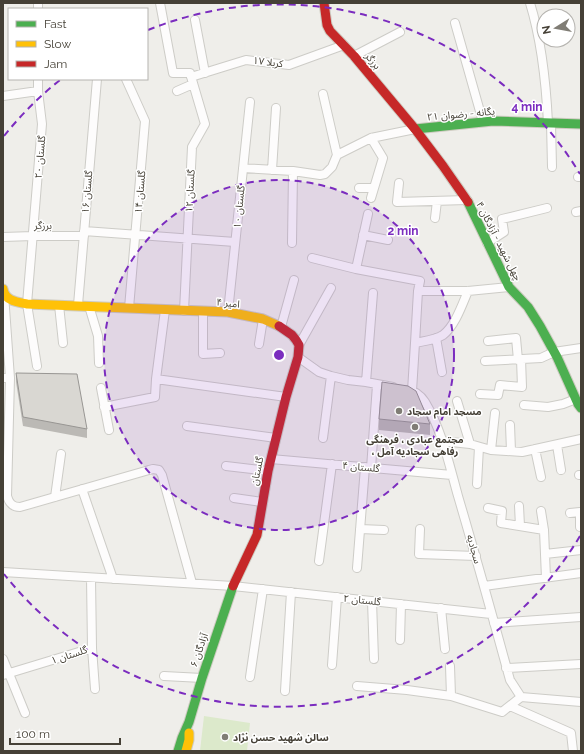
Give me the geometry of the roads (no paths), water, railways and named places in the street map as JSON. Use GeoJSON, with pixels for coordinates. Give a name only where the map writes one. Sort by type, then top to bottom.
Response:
{"type":"FeatureCollection","features":[{"type":"Feature","properties":{"kind":"street"},"geometry":{"type":"LineString","coordinates":[[160,3],[173,73],[190,73],[192,81]]}},
{"type":"Feature","properties":{"kind":"street","name":"برزگر"},"geometry":{"type":"LineString","coordinates":[[324,3],[327,25],[330,32],[354,56],[414,129]]}},
{"type":"Feature","properties":{"kind":"street"},"geometry":{"type":"LineString","coordinates":[[530,3],[541,49],[552,167]]}},
{"type":"Feature","properties":{"kind":"street"},"geometry":{"type":"LineString","coordinates":[[195,20],[205,73]]}},
{"type":"Feature","properties":{"kind":"street"},"geometry":{"type":"LineString","coordinates":[[455,23],[484,122]]}},
{"type":"Feature","properties":{"kind":"street"},"geometry":{"type":"LineString","coordinates":[[354,56],[400,32]]}},
{"type":"Feature","properties":{"kind":"street","name":"کربلا ۱۷"},"geometry":{"type":"LineString","coordinates":[[177,91],[205,73],[246,60],[289,65],[344,45]]}},
{"type":"Feature","properties":{"kind":"street","name":"گلستان ۲۰"},"geometry":{"type":"LineString","coordinates":[[37,366],[27,304],[42,124],[38,80]]}},
{"type":"Feature","properties":{"kind":"street","name":"گلستان ۱۶"},"geometry":{"type":"LineString","coordinates":[[78,305],[97,80]]}},
{"type":"Feature","properties":{"kind":"street","name":"گلستان ۱۴"},"geometry":{"type":"LineString","coordinates":[[126,80],[145,121],[129,308]]}},
{"type":"Feature","properties":{"kind":"street","name":"گلستان ۱۲"},"geometry":{"type":"LineString","coordinates":[[184,311],[192,148],[206,124],[192,81]]}},
{"type":"Feature","properties":{"kind":"street"},"geometry":{"type":"LineString","coordinates":[[3,96],[38,91]]}},
{"type":"Feature","properties":{"kind":"street"},"geometry":{"type":"LineString","coordinates":[[243,168],[320,175],[325,174],[332,167],[337,155],[323,94]]}},
{"type":"Feature","properties":{"kind":"street","name":"گلستان ۱۰"},"geometry":{"type":"LineString","coordinates":[[228,312],[250,102]]}},
{"type":"Feature","properties":{"kind":"street"},"geometry":{"type":"LineString","coordinates":[[272,170],[276,108]]}},
{"type":"Feature","properties":{"kind":"street","name":"یگانه - رضوان ۲۱"},"geometry":{"type":"LineString","coordinates":[[414,129],[493,121],[581,124]]}},
{"type":"Feature","properties":{"kind":"street"},"geometry":{"type":"LineString","coordinates":[[337,155],[371,138],[414,129]]}},
{"type":"Feature","properties":{"kind":"street","name":"چهل شهید - آزادگان ۴"},"geometry":{"type":"LineString","coordinates":[[414,129],[467,200],[509,287],[528,307],[540,326],[581,408]]}},
{"type":"Feature","properties":{"kind":"street"},"geometry":{"type":"LineString","coordinates":[[371,138],[383,158],[371,198]]}},
{"type":"Feature","properties":{"kind":"street"},"geometry":{"type":"LineString","coordinates":[[292,243],[293,172]]}},
{"type":"Feature","properties":{"kind":"street"},"geometry":{"type":"LineString","coordinates":[[399,183],[397,202],[467,200]]}},
{"type":"Feature","properties":{"kind":"street"},"geometry":{"type":"LineString","coordinates":[[359,188],[374,188]]}},
{"type":"Feature","properties":{"kind":"street"},"geometry":{"type":"LineString","coordinates":[[435,218],[437,201]]}},
{"type":"Feature","properties":{"kind":"street"},"geometry":{"type":"LineString","coordinates":[[487,243],[504,232],[502,219],[547,208]]}},
{"type":"Feature","properties":{"kind":"street"},"geometry":{"type":"LineString","coordinates":[[356,269],[368,214]]}},
{"type":"Feature","properties":{"kind":"street","name":"برزگر"},"geometry":{"type":"LineString","coordinates":[[3,237],[84,234],[136,235],[235,242]]}},
{"type":"Feature","properties":{"kind":"street"},"geometry":{"type":"LineString","coordinates":[[363,235],[388,240]]}},
{"type":"Feature","properties":{"kind":"street"},"geometry":{"type":"LineString","coordinates":[[312,258],[356,269],[420,281],[418,291],[412,391],[331,376],[319,372],[298,358],[299,345],[331,288]]}},
{"type":"Feature","properties":{"kind":"street"},"geometry":{"type":"LineString","coordinates":[[281,327],[294,280]]}},
{"type":"Feature","properties":{"kind":"street"},"geometry":{"type":"LineString","coordinates":[[418,291],[468,291],[509,287]]}},
{"type":"Feature","properties":{"kind":"street"},"geometry":{"type":"LineString","coordinates":[[415,343],[436,338],[451,327],[461,309],[468,291]]}},
{"type":"Feature","properties":{"kind":"street"},"geometry":{"type":"LineString","coordinates":[[3,292],[7,378],[8,501],[12,505],[20,507],[149,470],[159,470],[162,475],[192,584]]}},
{"type":"Feature","properties":{"kind":"street","name":"امیر ۴"},"geometry":{"type":"LineString","coordinates":[[3,292],[12,301],[27,304],[228,312],[263,319],[281,327],[292,335],[299,345]]}},
{"type":"Feature","properties":{"kind":"street"},"geometry":{"type":"LineString","coordinates":[[366,382],[373,293]]}},
{"type":"Feature","properties":{"kind":"street"},"geometry":{"type":"LineString","coordinates":[[58,305],[63,343]]}},
{"type":"Feature","properties":{"kind":"street"},"geometry":{"type":"LineString","coordinates":[[89,306],[98,336],[99,363]]}},
{"type":"Feature","properties":{"kind":"street"},"geometry":{"type":"LineString","coordinates":[[104,407],[155,397],[165,310]]}},
{"type":"Feature","properties":{"kind":"street"},"geometry":{"type":"LineString","coordinates":[[203,312],[203,354],[220,353]]}},
{"type":"Feature","properties":{"kind":"street"},"geometry":{"type":"LineString","coordinates":[[259,344],[263,319]]}},
{"type":"Feature","properties":{"kind":"street"},"geometry":{"type":"LineString","coordinates":[[436,338],[442,372]]}},
{"type":"Feature","properties":{"kind":"street"},"geometry":{"type":"LineString","coordinates":[[480,394],[498,395],[500,385],[522,387],[520,360],[516,338],[488,341]]}},
{"type":"Feature","properties":{"kind":"street"},"geometry":{"type":"LineString","coordinates":[[485,361],[540,358],[554,352],[581,348]]}},
{"type":"Feature","properties":{"kind":"street","name":"گلستان"},"geometry":{"type":"LineString","coordinates":[[233,586],[257,535],[268,471],[286,397],[298,358]]}},
{"type":"Feature","properties":{"kind":"street"},"geometry":{"type":"LineString","coordinates":[[324,438],[331,376]]}},
{"type":"Feature","properties":{"kind":"street"},"geometry":{"type":"LineString","coordinates":[[156,379],[286,397]]}},
{"type":"Feature","properties":{"kind":"street"},"geometry":{"type":"LineString","coordinates":[[358,568],[360,529],[377,384]]}},
{"type":"Feature","properties":{"kind":"street"},"geometry":{"type":"LineString","coordinates":[[101,388],[109,430]]}},
{"type":"Feature","properties":{"kind":"street","name":"سجادیه"},"geometry":{"type":"LineString","coordinates":[[412,391],[419,395],[424,401],[435,422],[442,441],[476,556],[506,668],[510,680],[521,697]]}},
{"type":"Feature","properties":{"kind":"street"},"geometry":{"type":"LineString","coordinates":[[524,405],[548,407],[576,400]]}},
{"type":"Feature","properties":{"kind":"street"},"geometry":{"type":"LineString","coordinates":[[457,401],[470,444]]}},
{"type":"Feature","properties":{"kind":"street"},"geometry":{"type":"LineString","coordinates":[[491,450],[495,413]]}},
{"type":"Feature","properties":{"kind":"street"},"geometry":{"type":"LineString","coordinates":[[510,425],[511,451]]}},
{"type":"Feature","properties":{"kind":"street"},"geometry":{"type":"LineString","coordinates":[[187,426],[276,438]]}},
{"type":"Feature","properties":{"kind":"street"},"geometry":{"type":"LineString","coordinates":[[442,441],[470,444],[491,450],[522,452],[581,439]]}},
{"type":"Feature","properties":{"kind":"street"},"geometry":{"type":"LineString","coordinates":[[557,445],[561,470]]}},
{"type":"Feature","properties":{"kind":"street"},"geometry":{"type":"LineString","coordinates":[[477,484],[479,447]]}},
{"type":"Feature","properties":{"kind":"street"},"geometry":{"type":"LineString","coordinates":[[535,449],[541,477]]}},
{"type":"Feature","properties":{"kind":"street"},"geometry":{"type":"LineString","coordinates":[[55,497],[61,454]]}},
{"type":"Feature","properties":{"kind":"street","name":"گلستان ۴"},"geometry":{"type":"LineString","coordinates":[[271,459],[452,476]]}},
{"type":"Feature","properties":{"kind":"street"},"geometry":{"type":"LineString","coordinates":[[319,561],[332,464]]}},
{"type":"Feature","properties":{"kind":"street"},"geometry":{"type":"LineString","coordinates":[[226,466],[268,471]]}},
{"type":"Feature","properties":{"kind":"street"},"geometry":{"type":"LineString","coordinates":[[82,489],[113,579]]}},
{"type":"Feature","properties":{"kind":"street"},"geometry":{"type":"LineString","coordinates":[[234,498],[262,502]]}},
{"type":"Feature","properties":{"kind":"street"},"geometry":{"type":"LineString","coordinates":[[519,506],[520,526]]}},
{"type":"Feature","properties":{"kind":"street"},"geometry":{"type":"LineString","coordinates":[[488,508],[502,511],[501,523],[544,530]]}},
{"type":"Feature","properties":{"kind":"street"},"geometry":{"type":"LineString","coordinates":[[541,511],[544,530],[546,578]]}},
{"type":"Feature","properties":{"kind":"street"},"geometry":{"type":"LineString","coordinates":[[570,513],[580,512],[581,527]]}},
{"type":"Feature","properties":{"kind":"street"},"geometry":{"type":"LineString","coordinates":[[360,529],[384,530]]}},
{"type":"Feature","properties":{"kind":"street"},"geometry":{"type":"LineString","coordinates":[[420,529],[419,554],[476,556]]}},
{"type":"Feature","properties":{"kind":"street"},"geometry":{"type":"LineString","coordinates":[[545,554],[581,550]]}},
{"type":"Feature","properties":{"kind":"street"},"geometry":{"type":"LineString","coordinates":[[3,572],[233,586]]}},
{"type":"Feature","properties":{"kind":"street"},"geometry":{"type":"LineString","coordinates":[[484,586],[581,573]]}},
{"type":"Feature","properties":{"kind":"street","name":"گلستان ۱"},"geometry":{"type":"LineString","coordinates":[[6,674],[92,648],[91,578]]}},
{"type":"Feature","properties":{"kind":"street","name":"گلستان ۲"},"geometry":{"type":"LineString","coordinates":[[233,586],[491,614]]}},
{"type":"Feature","properties":{"kind":"street","name":"آزادگان ۶"},"geometry":{"type":"LineString","coordinates":[[178,751],[189,722],[233,586]]}},
{"type":"Feature","properties":{"kind":"street"},"geometry":{"type":"LineString","coordinates":[[250,677],[263,589]]}},
{"type":"Feature","properties":{"kind":"street"},"geometry":{"type":"LineString","coordinates":[[285,691],[291,592]]}},
{"type":"Feature","properties":{"kind":"street"},"geometry":{"type":"LineString","coordinates":[[332,664],[337,597]]}},
{"type":"Feature","properties":{"kind":"street"},"geometry":{"type":"LineString","coordinates":[[372,601],[374,659]]}},
{"type":"Feature","properties":{"kind":"street"},"geometry":{"type":"LineString","coordinates":[[400,640],[401,604]]}},
{"type":"Feature","properties":{"kind":"street"},"geometry":{"type":"LineString","coordinates":[[441,608],[445,649]]}},
{"type":"Feature","properties":{"kind":"street"},"geometry":{"type":"LineString","coordinates":[[494,623],[581,617]]}},
{"type":"Feature","properties":{"kind":"street"},"geometry":{"type":"LineString","coordinates":[[92,648],[96,689]]}},
{"type":"Feature","properties":{"kind":"street"},"geometry":{"type":"LineString","coordinates":[[3,659],[6,674],[25,713]]}},
{"type":"Feature","properties":{"kind":"street"},"geometry":{"type":"LineString","coordinates":[[506,668],[581,664]]}},
{"type":"Feature","properties":{"kind":"street"},"geometry":{"type":"LineString","coordinates":[[450,666],[451,696]]}},
{"type":"Feature","properties":{"kind":"street"},"geometry":{"type":"LineString","coordinates":[[164,676],[202,678]]}},
{"type":"Feature","properties":{"kind":"street"},"geometry":{"type":"LineString","coordinates":[[357,686],[407,690],[451,696],[502,712],[521,697],[581,702]]}},
{"type":"Feature","properties":{"kind":"street"},"geometry":{"type":"LineString","coordinates":[[510,706],[571,734],[573,751]]}},
{"type":"Feature","properties":{"kind":"street","name":"آزادگان ۶"},"geometry":{"type":"LineString","coordinates":[[186,751],[189,722]]}},
{"type":"Feature","properties":{"kind":"place","name":"مسجد امام سجاد"},"geometry":{"type":"Point","coordinates":[399,411]}},
{"type":"Feature","properties":{"kind":"place","name":"مجتمع عبادی ، فرهنگی ، رفاهی سجادیه آمل"},"geometry":{"type":"Point","coordinates":[415,427]}},
{"type":"Feature","properties":{"kind":"place","name":"سالن شهید حسن نژاد"},"geometry":{"type":"Point","coordinates":[225,737]}}]}
